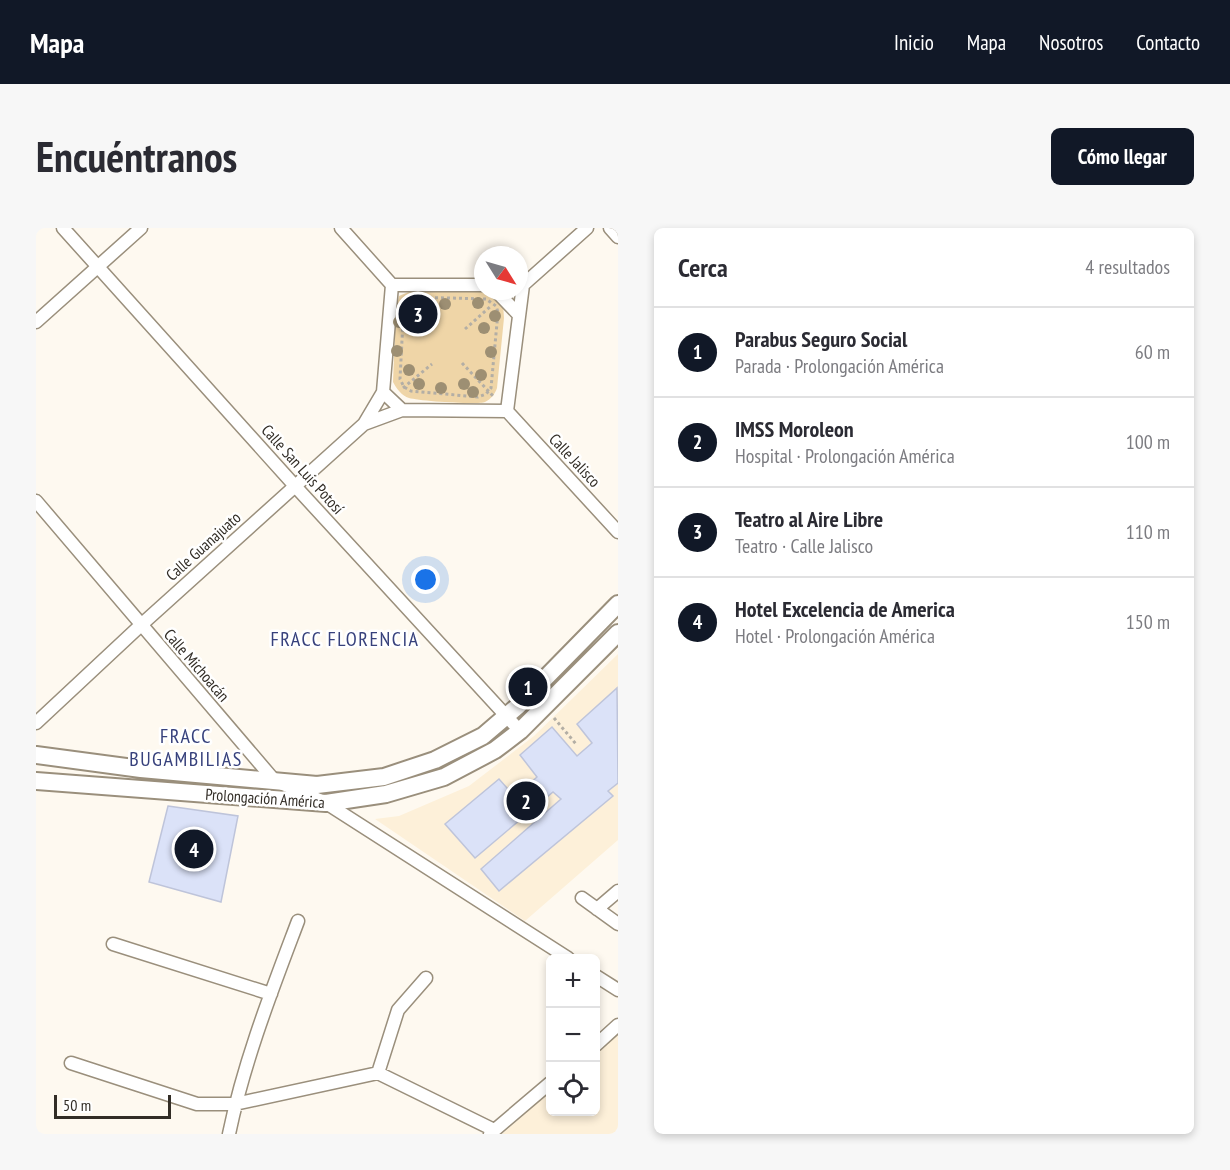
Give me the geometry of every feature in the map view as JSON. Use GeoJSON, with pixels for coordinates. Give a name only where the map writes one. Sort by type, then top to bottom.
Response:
{"type":"FeatureCollection","features":[{"type":"Feature","properties":{"kind":"street","name":"Calle San Luis Potosí"},"geometry":{"type":"LineString","coordinates":[[63,228],[520,731]]}},
{"type":"Feature","properties":{"kind":"street"},"geometry":{"type":"LineString","coordinates":[[36,322],[141,228]]}},
{"type":"Feature","properties":{"kind":"street"},"geometry":{"type":"LineString","coordinates":[[341,228],[392,285],[386,395],[364,424]]}},
{"type":"Feature","properties":{"kind":"street"},"geometry":{"type":"LineString","coordinates":[[528,279],[587,228]]}},
{"type":"Feature","properties":{"kind":"street"},"geometry":{"type":"LineString","coordinates":[[610,228],[618,237]]}},
{"type":"Feature","properties":{"kind":"street"},"geometry":{"type":"LineString","coordinates":[[392,285],[474,285]]}},
{"type":"Feature","properties":{"kind":"street"},"geometry":{"type":"LineString","coordinates":[[505,300],[519,315]]}},
{"type":"Feature","properties":{"kind":"street"},"geometry":{"type":"LineString","coordinates":[[386,395],[402,410],[507,411],[520,300]]}},
{"type":"Feature","properties":{"kind":"street","name":"Calle Guanajuato"},"geometry":{"type":"LineString","coordinates":[[36,723],[364,424],[402,410]]}},
{"type":"Feature","properties":{"kind":"street","name":"Calle Jalisco"},"geometry":{"type":"LineString","coordinates":[[507,411],[618,532]]}},
{"type":"Feature","properties":{"kind":"street","name":"Calle Michoacán"},"geometry":{"type":"LineString","coordinates":[[36,501],[274,780],[326,803],[562,954]]}},
{"type":"Feature","properties":{"kind":"street","name":"Prolongación América"},"geometry":{"type":"LineString","coordinates":[[36,755],[141,769],[316,785],[384,777],[435,760],[483,736],[507,716],[618,604]]}},
{"type":"Feature","properties":{"kind":"street","name":"Prolongación América"},"geometry":{"type":"LineString","coordinates":[[36,781],[326,803],[386,794],[444,777],[495,750],[520,731],[618,633]]}},
{"type":"Feature","properties":{"kind":"street"},"geometry":{"type":"LineString","coordinates":[[597,909],[618,891]]}},
{"type":"Feature","properties":{"kind":"street"},"geometry":{"type":"LineString","coordinates":[[582,898],[618,924]]}},
{"type":"Feature","properties":{"kind":"street"},"geometry":{"type":"LineString","coordinates":[[229,1134],[235,1104],[298,921]]}},
{"type":"Feature","properties":{"kind":"street"},"geometry":{"type":"LineString","coordinates":[[113,944],[271,994]]}},
{"type":"Feature","properties":{"kind":"street"},"geometry":{"type":"LineString","coordinates":[[378,1073],[398,1010],[426,978]]}},
{"type":"Feature","properties":{"kind":"street"},"geometry":{"type":"LineString","coordinates":[[600,979],[618,990]]}},
{"type":"Feature","properties":{"kind":"street"},"geometry":{"type":"LineString","coordinates":[[600,1041],[618,1025]]}},
{"type":"Feature","properties":{"kind":"street"},"geometry":{"type":"LineString","coordinates":[[71,1064],[197,1104],[235,1104],[378,1073],[492,1132],[546,1086]]}},
{"type":"Feature","properties":{"kind":"path"},"geometry":{"type":"LineString","coordinates":[[411,297],[483,298],[494,304],[498,312],[491,388],[488,391],[478,397],[411,391],[404,387],[400,379],[404,301],[411,297]]}},
{"type":"Feature","properties":{"kind":"path"},"geometry":{"type":"LineString","coordinates":[[465,329],[494,304]]}},
{"type":"Feature","properties":{"kind":"path"},"geometry":{"type":"LineString","coordinates":[[462,363],[488,391]]}},
{"type":"Feature","properties":{"kind":"path"},"geometry":{"type":"LineString","coordinates":[[386,395],[404,387],[432,364]]}},
{"type":"Feature","properties":{"kind":"path"},"geometry":{"type":"LineString","coordinates":[[545,706],[576,744]]}},
{"type":"Feature","properties":{"kind":"shaded area"},"geometry":{"type":"Polygon","coordinates":[[[411,291],[474,292],[474,300],[498,300],[503,304],[504,318],[497,388],[487,401],[461,403],[415,399],[404,396],[396,387],[393,382],[396,309],[399,296],[411,291]]]}},
{"type":"Feature","properties":{"kind":"shaded area"},"geometry":{"type":"Polygon","coordinates":[[[618,654],[618,840],[525,921],[375,819],[399,816],[469,786],[534,736],[618,654]]]}},
{"type":"Feature","properties":{"kind":"shaded area"},"geometry":{"type":"Polygon","coordinates":[[[618,1034],[618,1134],[502,1134],[546,1096],[546,1116],[600,1116],[600,1050],[618,1034]]]}},
{"type":"Feature","properties":{"kind":"building"},"geometry":{"type":"Polygon","coordinates":[[[617,688],[618,783],[608,791],[613,796],[499,891],[481,869],[561,799],[553,792],[475,858],[445,824],[499,779],[515,797],[537,777],[520,755],[552,727],[577,756],[592,743],[577,724],[617,688]]]}},
{"type":"Feature","properties":{"kind":"building"},"geometry":{"type":"Polygon","coordinates":[[[168,806],[238,816],[221,902],[149,882],[168,806]]]}},
{"type":"Feature","properties":{"kind":"place","name":"Teatro al Aire Libre"},"geometry":{"type":"Point","coordinates":[418,314]}},
{"type":"Feature","properties":{"kind":"place","name":"Parabus Seguro Social"},"geometry":{"type":"Point","coordinates":[528,687]}},
{"type":"Feature","properties":{"kind":"place","name":"IMSS Moroleon"},"geometry":{"type":"Point","coordinates":[526,801]}},
{"type":"Feature","properties":{"kind":"place","name":"Hotel Excelencia de America"},"geometry":{"type":"Point","coordinates":[194,849]}},
{"type":"Feature","properties":{"kind":"district","name":"FRACC FLORENCIA"},"geometry":{"type":"Point","coordinates":[345,639]}},
{"type":"Feature","properties":{"kind":"district","name":"FRACC BUGAMBILIAS"},"geometry":{"type":"Point","coordinates":[186,748]}}]}
